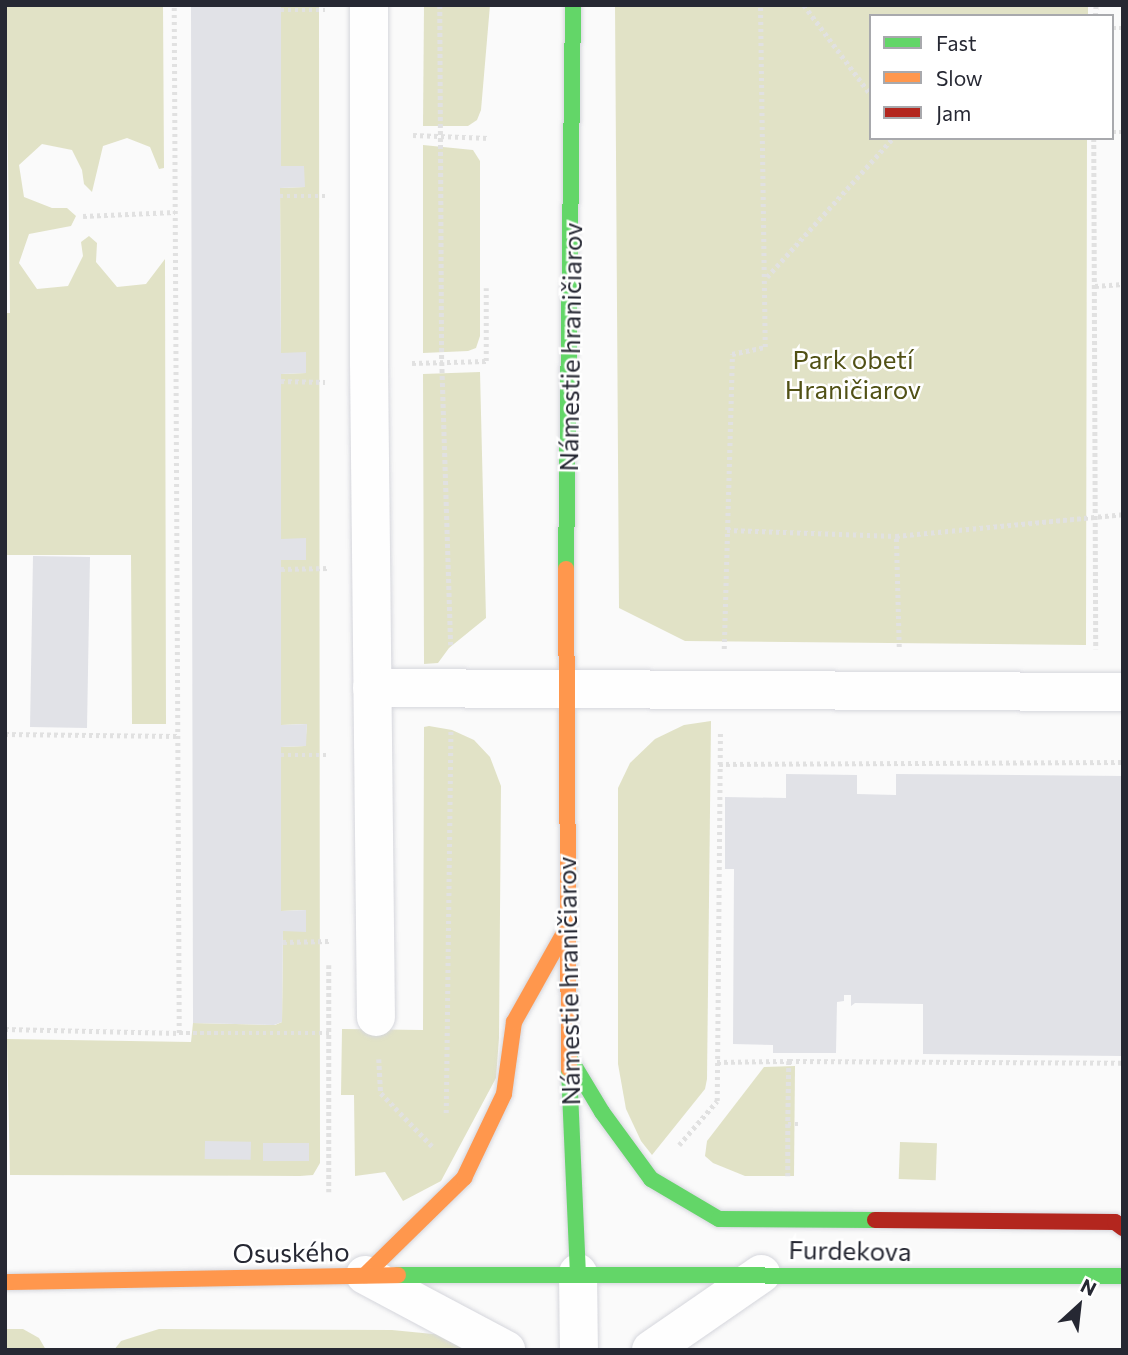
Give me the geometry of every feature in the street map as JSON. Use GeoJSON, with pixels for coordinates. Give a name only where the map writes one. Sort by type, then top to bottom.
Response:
{"type":"FeatureCollection","features":[{"type":"Feature","properties":{"kind":"street"},"geometry":{"type":"LineString","coordinates":[[369,5],[369,364],[376,1017]]}},
{"type":"Feature","properties":{"kind":"street","name":"Námestie hraničiarov"},"geometry":{"type":"LineString","coordinates":[[573,5],[564,689],[568,1055],[578,1273]]}},
{"type":"Feature","properties":{"kind":"street"},"geometry":{"type":"LineString","coordinates":[[372,688],[1123,692]]}},
{"type":"Feature","properties":{"kind":"street"},"geometry":{"type":"LineString","coordinates":[[506,1350],[365,1275],[464,1178],[504,1094],[514,1022],[566,929]]}},
{"type":"Feature","properties":{"kind":"street"},"geometry":{"type":"LineString","coordinates":[[568,1055],[602,1112],[651,1179],[719,1219],[1115,1222],[1123,1228]]}},
{"type":"Feature","properties":{"kind":"street"},"geometry":{"type":"LineString","coordinates":[[578,1273],[579,1350]]}},
{"type":"Feature","properties":{"kind":"street","name":"Osuského"},"geometry":{"type":"LineString","coordinates":[[5,1282],[578,1273]]}},
{"type":"Feature","properties":{"kind":"street","name":"Furdekova"},"geometry":{"type":"LineString","coordinates":[[578,1273],[1123,1276]]}},
{"type":"Feature","properties":{"kind":"street"},"geometry":{"type":"LineString","coordinates":[[651,1350],[761,1274]]}},
{"type":"Feature","properties":{"kind":"path"},"geometry":{"type":"LineString","coordinates":[[174,5],[178,1032]]}},
{"type":"Feature","properties":{"kind":"path"},"geometry":{"type":"LineString","coordinates":[[440,5],[442,362],[452,689],[446,1118]]}},
{"type":"Feature","properties":{"kind":"path"},"geometry":{"type":"LineString","coordinates":[[674,1150],[717,1101],[719,764],[732,354],[765,347],[760,5]]}},
{"type":"Feature","properties":{"kind":"path"},"geometry":{"type":"LineString","coordinates":[[804,5],[869,92]]}},
{"type":"Feature","properties":{"kind":"path"},"geometry":{"type":"LineString","coordinates":[[281,10],[329,10]]}},
{"type":"Feature","properties":{"kind":"path"},"geometry":{"type":"LineString","coordinates":[[371,134],[489,138]]}},
{"type":"Feature","properties":{"kind":"path"},"geometry":{"type":"LineString","coordinates":[[766,278],[891,140]]}},
{"type":"Feature","properties":{"kind":"path"},"geometry":{"type":"LineString","coordinates":[[1094,140],[1096,655]]}},
{"type":"Feature","properties":{"kind":"path"},"geometry":{"type":"LineString","coordinates":[[280,196],[329,196]]}},
{"type":"Feature","properties":{"kind":"path"},"geometry":{"type":"LineString","coordinates":[[83,216],[175,212]]}},
{"type":"Feature","properties":{"kind":"path"},"geometry":{"type":"LineString","coordinates":[[1095,286],[1123,284]]}},
{"type":"Feature","properties":{"kind":"path"},"geometry":{"type":"LineString","coordinates":[[369,364],[486,361],[486,288]]}},
{"type":"Feature","properties":{"kind":"path"},"geometry":{"type":"LineString","coordinates":[[281,381],[329,382]]}},
{"type":"Feature","properties":{"kind":"path"},"geometry":{"type":"LineString","coordinates":[[727,530],[896,536],[1096,514],[1123,514]]}},
{"type":"Feature","properties":{"kind":"path"},"geometry":{"type":"LineString","coordinates":[[896,536],[899,654]]}},
{"type":"Feature","properties":{"kind":"path"},"geometry":{"type":"LineString","coordinates":[[281,569],[329,568]]}},
{"type":"Feature","properties":{"kind":"path"},"geometry":{"type":"LineString","coordinates":[[5,734],[177,736]]}},
{"type":"Feature","properties":{"kind":"path"},"geometry":{"type":"LineString","coordinates":[[281,754],[329,755]]}},
{"type":"Feature","properties":{"kind":"path"},"geometry":{"type":"LineString","coordinates":[[719,764],[1123,762]]}},
{"type":"Feature","properties":{"kind":"path"},"geometry":{"type":"LineString","coordinates":[[282,942],[329,941]]}},
{"type":"Feature","properties":{"kind":"path"},"geometry":{"type":"LineString","coordinates":[[376,1017],[382,1093],[436,1150]]}},
{"type":"Feature","properties":{"kind":"path"},"geometry":{"type":"LineString","coordinates":[[5,1028],[329,1033]]}},
{"type":"Feature","properties":{"kind":"path"},"geometry":{"type":"LineString","coordinates":[[788,1190],[789,1061]]}},
{"type":"Feature","properties":{"kind":"path"},"geometry":{"type":"LineString","coordinates":[[717,1062],[1123,1063]]}},
{"type":"Feature","properties":{"kind":"path"},"geometry":{"type":"LineString","coordinates":[[788,1124],[802,1124]]}},
{"type":"Feature","properties":{"kind":"green space"},"geometry":{"type":"Polygon","coordinates":[[[6,5],[163,5],[164,168],[159,169],[150,147],[127,138],[103,146],[92,192],[84,184],[82,170],[72,150],[42,144],[19,165],[24,197],[52,208],[67,208],[76,216],[71,226],[29,234],[19,263],[37,289],[68,286],[83,256],[81,242],[89,236],[97,243],[96,262],[117,287],[146,284],[165,259],[166,724],[132,724],[131,555],[5,555],[5,313],[10,313],[6,5]]]}},
{"type":"Feature","properties":{"kind":"green space"},"geometry":{"type":"Polygon","coordinates":[[[281,5],[319,5],[320,1163],[313,1175],[300,1176],[10,1175],[7,1039],[191,1042],[193,1023],[275,1025],[282,1022],[283,931],[306,931],[306,910],[281,911],[281,747],[305,746],[307,724],[281,725],[281,560],[306,560],[306,539],[281,539],[281,374],[306,373],[306,353],[281,353],[280,188],[305,187],[281,166],[281,5]]]}},
{"type":"Feature","properties":{"kind":"green space"},"geometry":{"type":"Polygon","coordinates":[[[424,5],[490,5],[481,110],[477,120],[468,126],[423,126],[424,5]]]}},
{"type":"Feature","properties":{"kind":"green space","name":"Park obetí Hraničiarov"},"geometry":{"type":"Polygon","coordinates":[[[615,5],[1088,5],[1088,14],[869,14],[869,140],[1087,140],[1086,645],[685,641],[619,608],[615,5]]]}},
{"type":"Feature","properties":{"kind":"green space"},"geometry":{"type":"Polygon","coordinates":[[[423,145],[473,150],[480,161],[480,336],[476,348],[468,351],[423,353],[423,145]]]}},
{"type":"Feature","properties":{"kind":"green space"},"geometry":{"type":"Polygon","coordinates":[[[480,372],[486,618],[449,648],[438,663],[424,664],[423,374],[480,372]]]}},
{"type":"Feature","properties":{"kind":"green space"},"geometry":{"type":"Polygon","coordinates":[[[711,721],[707,1079],[705,1089],[652,1155],[641,1141],[626,1109],[618,1064],[618,788],[630,763],[655,739],[684,725],[711,721]]]}},
{"type":"Feature","properties":{"kind":"green space"},"geometry":{"type":"Polygon","coordinates":[[[424,727],[452,730],[474,740],[490,757],[501,786],[499,1038],[496,1078],[441,1181],[403,1201],[385,1172],[355,1176],[354,1095],[341,1095],[342,1029],[423,1030],[424,727]]]}},
{"type":"Feature","properties":{"kind":"green space"},"geometry":{"type":"Polygon","coordinates":[[[795,1066],[794,1176],[745,1176],[713,1163],[705,1156],[707,1141],[764,1067],[795,1066]]]}},
{"type":"Feature","properties":{"kind":"green space"},"geometry":{"type":"Polygon","coordinates":[[[900,1142],[937,1143],[936,1180],[899,1179],[900,1142]]]}},
{"type":"Feature","properties":{"kind":"green space"},"geometry":{"type":"Polygon","coordinates":[[[5,1329],[23,1329],[39,1338],[46,1350],[5,1350],[5,1329]]]}},
{"type":"Feature","properties":{"kind":"green space"},"geometry":{"type":"Polygon","coordinates":[[[159,1329],[392,1330],[443,1335],[471,1350],[114,1350],[121,1341],[159,1329]]]}},
{"type":"Feature","properties":{"kind":"building"},"geometry":{"type":"Polygon","coordinates":[[[191,5],[281,5],[281,166],[304,166],[305,187],[280,188],[281,353],[306,352],[306,373],[281,374],[281,539],[306,538],[306,560],[281,560],[281,725],[307,724],[306,746],[281,747],[281,911],[306,910],[306,932],[283,931],[282,1022],[274,1025],[193,1023],[191,5]]]}},
{"type":"Feature","properties":{"kind":"building"},"geometry":{"type":"Polygon","coordinates":[[[33,556],[90,557],[87,728],[30,727],[33,556]]]}},
{"type":"Feature","properties":{"kind":"building"},"geometry":{"type":"Polygon","coordinates":[[[786,774],[857,775],[857,794],[896,795],[896,774],[1123,776],[1123,1056],[923,1054],[923,1004],[855,1003],[851,1006],[851,995],[844,995],[844,1001],[837,1002],[836,1053],[773,1053],[773,1045],[733,1044],[734,869],[725,869],[725,797],[786,798],[786,774]]]}},
{"type":"Feature","properties":{"kind":"building"},"geometry":{"type":"Polygon","coordinates":[[[205,1141],[251,1142],[251,1160],[205,1159],[205,1141]]]}},
{"type":"Feature","properties":{"kind":"building"},"geometry":{"type":"Polygon","coordinates":[[[263,1143],[309,1143],[309,1161],[263,1161],[263,1143]]]}},
{"type":"Feature","properties":{"kind":"traffic: fast"},"geometry":{"type":"LineString","coordinates":[[566,569],[573,5]]}},
{"type":"Feature","properties":{"kind":"traffic: fast"},"geometry":{"type":"LineString","coordinates":[[569,1057],[602,1112],[651,1179],[719,1219],[875,1220]]}},
{"type":"Feature","properties":{"kind":"traffic: fast"},"geometry":{"type":"LineString","coordinates":[[569,1069],[578,1273]]}},
{"type":"Feature","properties":{"kind":"traffic: fast"},"geometry":{"type":"LineString","coordinates":[[398,1275],[1123,1276]]}},
{"type":"Feature","properties":{"kind":"traffic: slow"},"geometry":{"type":"LineString","coordinates":[[566,569],[569,1069]]}},
{"type":"Feature","properties":{"kind":"traffic: slow"},"geometry":{"type":"LineString","coordinates":[[365,1275],[464,1178],[504,1094],[514,1022],[565,931]]}},
{"type":"Feature","properties":{"kind":"traffic: slow"},"geometry":{"type":"LineString","coordinates":[[5,1282],[398,1275]]}},
{"type":"Feature","properties":{"kind":"traffic: jam"},"geometry":{"type":"LineString","coordinates":[[875,1220],[1115,1222],[1123,1228]]}}]}
